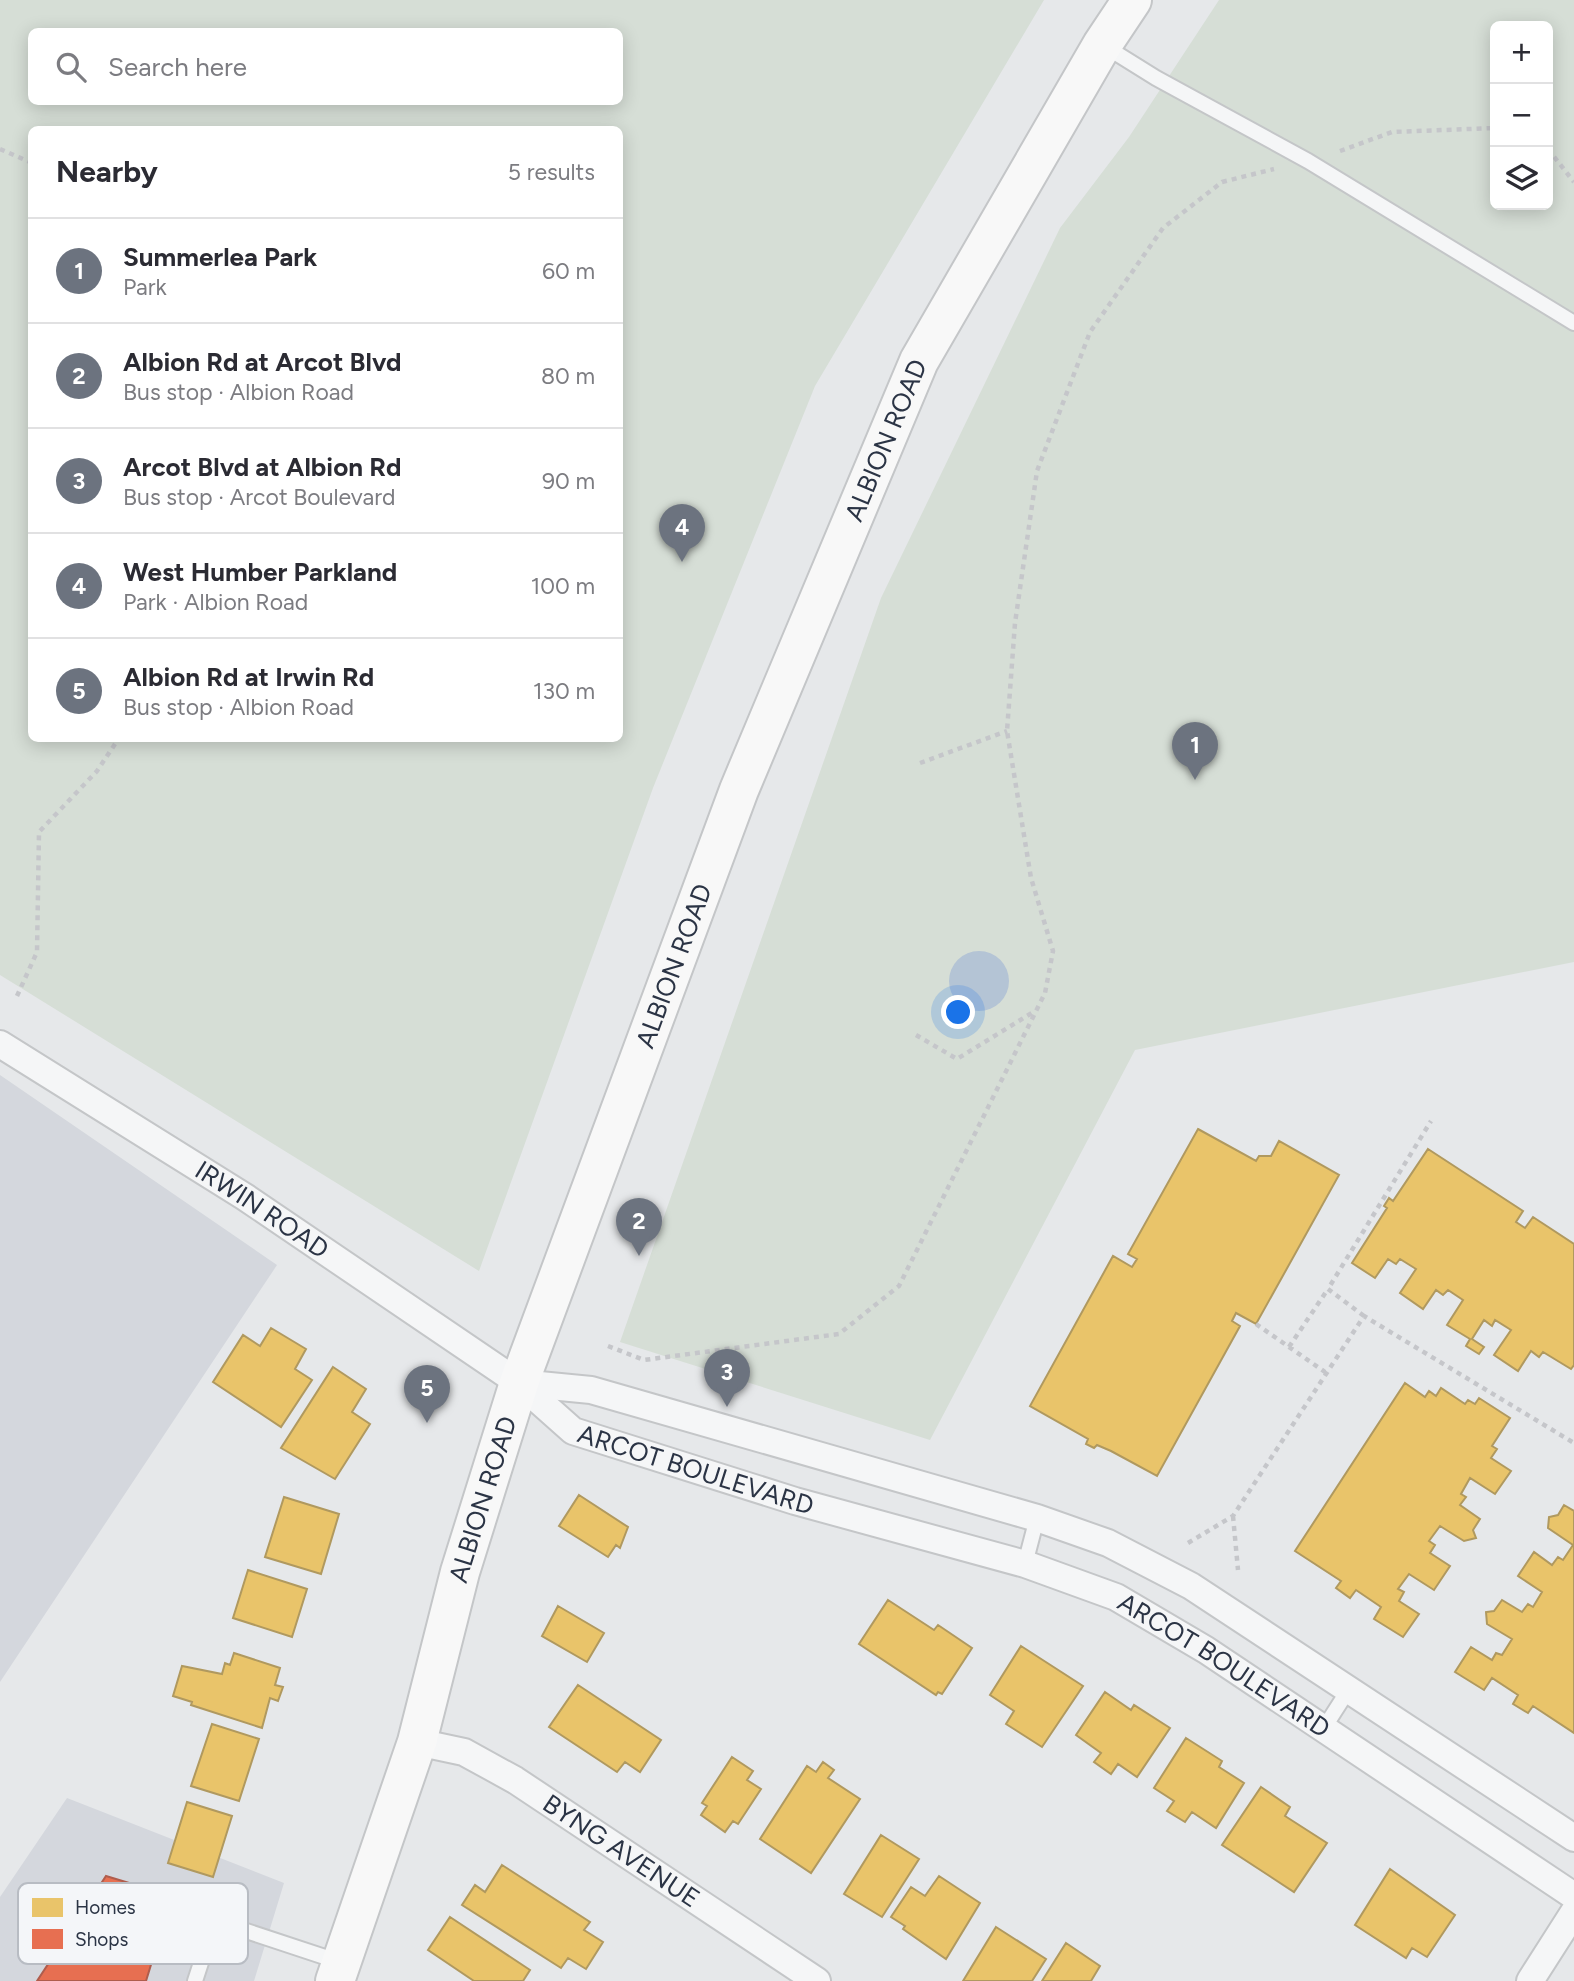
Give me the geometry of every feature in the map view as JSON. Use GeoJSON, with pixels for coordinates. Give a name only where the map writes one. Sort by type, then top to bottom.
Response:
{"type":"FeatureCollection","features":[{"type":"Feature","properties":{"kind":"main road","name":"ALBION ROAD"},"geometry":{"type":"LineString","coordinates":[[338,1972],[417,1742],[460,1572],[519,1383],[739,790],[919,361],[1102,45],[1132,0]]}},
{"type":"Feature","properties":{"kind":"street","name":"IRWIN ROAD"},"geometry":{"type":"LineString","coordinates":[[0,1044],[245,1197],[519,1383]]}},
{"type":"Feature","properties":{"kind":"street","name":"ARCOT BOULEVARD"},"geometry":{"type":"LineString","coordinates":[[519,1383],[591,1390],[1037,1518],[1108,1543],[1191,1586],[1574,1838]]}},
{"type":"Feature","properties":{"kind":"street","name":"ARCOT BOULEVARD"},"geometry":{"type":"LineString","coordinates":[[519,1383],[573,1431],[795,1501],[1025,1564],[1116,1597],[1206,1650],[1574,1896]]}},
{"type":"Feature","properties":{"kind":"street","name":"BYNG AVENUE"},"geometry":{"type":"LineString","coordinates":[[417,1742],[464,1752],[515,1780],[817,1981]]}},
{"type":"Feature","properties":{"kind":"street"},"geometry":{"type":"LineString","coordinates":[[1530,1981],[1574,1912]]}},
{"type":"Feature","properties":{"kind":"lane"},"geometry":{"type":"LineString","coordinates":[[1102,45],[1156,78],[1308,161],[1574,323]]}},
{"type":"Feature","properties":{"kind":"lane"},"geometry":{"type":"LineString","coordinates":[[1025,1564],[1037,1518]]}},
{"type":"Feature","properties":{"kind":"lane"},"geometry":{"type":"LineString","coordinates":[[1324,1728],[1349,1689]]}},
{"type":"Feature","properties":{"kind":"lane"},"geometry":{"type":"LineString","coordinates":[[248,1934],[338,1972]]}},
{"type":"Feature","properties":{"kind":"lane"},"geometry":{"type":"LineString","coordinates":[[195,1981],[201,1964]]}},
{"type":"Feature","properties":{"kind":"path"},"geometry":{"type":"LineString","coordinates":[[608,1346],[644,1360],[839,1334],[898,1286],[1045,993],[1054,951],[1031,878],[1007,731],[1015,623],[1037,471],[1090,331],[1163,228],[1222,183],[1308,161],[1392,132],[1490,128]]}},
{"type":"Feature","properties":{"kind":"path"},"geometry":{"type":"LineString","coordinates":[[0,149],[28,161]]}},
{"type":"Feature","properties":{"kind":"path"},"geometry":{"type":"LineString","coordinates":[[1553,156],[1574,183]]}},
{"type":"Feature","properties":{"kind":"path"},"geometry":{"type":"LineString","coordinates":[[920,763],[1007,731]]}},
{"type":"Feature","properties":{"kind":"path"},"geometry":{"type":"LineString","coordinates":[[17,996],[37,952],[39,832],[97,771],[116,742]]}},
{"type":"Feature","properties":{"kind":"path"},"geometry":{"type":"LineString","coordinates":[[916,1035],[957,1059],[1036,1011]]}},
{"type":"Feature","properties":{"kind":"path"},"geometry":{"type":"LineString","coordinates":[[1289,1347],[1328,1289],[1431,1121]]}},
{"type":"Feature","properties":{"kind":"path"},"geometry":{"type":"LineString","coordinates":[[1328,1289],[1364,1316],[1574,1443]]}},
{"type":"Feature","properties":{"kind":"path"},"geometry":{"type":"LineString","coordinates":[[1188,1543],[1233,1516],[1364,1316]]}},
{"type":"Feature","properties":{"kind":"path"},"geometry":{"type":"LineString","coordinates":[[1256,1324],[1325,1372]]}},
{"type":"Feature","properties":{"kind":"path"},"geometry":{"type":"LineString","coordinates":[[1233,1516],[1238,1570]]}},
{"type":"Feature","properties":{"kind":"shaded area"},"geometry":{"type":"Polygon","coordinates":[[[0,0],[1044,0],[815,386],[653,788],[479,1271],[0,975],[0,0]]]}},
{"type":"Feature","properties":{"kind":"shaded area"},"geometry":{"type":"Polygon","coordinates":[[[1219,0],[1574,0],[1574,962],[1135,1050],[930,1440],[620,1342],[881,598],[1060,228],[1129,137],[1219,0]]]}},
{"type":"Feature","properties":{"kind":"shaded area"},"geometry":{"type":"Polygon","coordinates":[[[0,1075],[277,1265],[0,1682],[0,1075]]]}},
{"type":"Feature","properties":{"kind":"shaded area"},"geometry":{"type":"Polygon","coordinates":[[[67,1798],[284,1883],[254,1981],[0,1981],[0,1897],[67,1798]]]}},
{"type":"Feature","properties":{"kind":"water"},"geometry":{"type":"Polygon","coordinates":[[[979,951],[1000,960],[1009,981],[1000,1002],[979,1011],[958,1002],[949,981],[958,960],[979,951]]]}},
{"type":"Feature","properties":{"kind":"building: Homes"},"geometry":{"type":"Polygon","coordinates":[[[1198,1129],[1256,1161],[1259,1156],[1271,1156],[1279,1141],[1339,1175],[1256,1324],[1236,1313],[1232,1321],[1240,1326],[1157,1476],[1111,1451],[1086,1444],[1088,1439],[1030,1406],[1113,1256],[1132,1267],[1137,1259],[1128,1254],[1198,1129]]]}},
{"type":"Feature","properties":{"kind":"building: Homes"},"geometry":{"type":"Polygon","coordinates":[[[1428,1149],[1523,1211],[1516,1222],[1525,1228],[1533,1217],[1574,1244],[1574,1365],[1571,1369],[1543,1352],[1539,1357],[1531,1351],[1518,1371],[1494,1355],[1511,1330],[1495,1320],[1492,1326],[1484,1320],[1472,1339],[1484,1347],[1479,1354],[1466,1346],[1470,1339],[1447,1325],[1463,1300],[1448,1290],[1443,1295],[1436,1290],[1423,1309],[1400,1293],[1416,1269],[1400,1259],[1396,1264],[1388,1259],[1375,1278],[1352,1263],[1387,1208],[1384,1206],[1389,1198],[1393,1201],[1428,1149]]]}},
{"type":"Feature","properties":{"kind":"building: Homes"},"geometry":{"type":"Polygon","coordinates":[[[271,1328],[306,1349],[295,1369],[312,1380],[281,1427],[213,1382],[243,1335],[260,1346],[271,1328]]]}},
{"type":"Feature","properties":{"kind":"building: Homes"},"geometry":{"type":"Polygon","coordinates":[[[333,1367],[366,1389],[352,1412],[370,1424],[335,1479],[281,1448],[333,1367]]]}},
{"type":"Feature","properties":{"kind":"building: Homes"},"geometry":{"type":"Polygon","coordinates":[[[1405,1383],[1425,1397],[1429,1391],[1436,1396],[1441,1388],[1465,1404],[1468,1400],[1475,1404],[1479,1398],[1510,1418],[1492,1446],[1497,1449],[1491,1458],[1511,1471],[1495,1494],[1470,1478],[1461,1494],[1466,1497],[1460,1505],[1480,1519],[1473,1530],[1476,1538],[1464,1541],[1440,1526],[1429,1541],[1435,1545],[1430,1553],[1450,1566],[1434,1590],[1409,1574],[1398,1589],[1404,1592],[1399,1601],[1419,1614],[1403,1637],[1374,1619],[1381,1607],[1356,1590],[1350,1598],[1336,1588],[1341,1581],[1295,1551],[1405,1383]]]}},
{"type":"Feature","properties":{"kind":"building: Homes"},"geometry":{"type":"Polygon","coordinates":[[[579,1495],[628,1527],[620,1548],[616,1545],[608,1557],[559,1526],[579,1495]]]}},
{"type":"Feature","properties":{"kind":"building: Homes"},"geometry":{"type":"Polygon","coordinates":[[[284,1497],[339,1514],[321,1574],[265,1557],[284,1497]]]}},
{"type":"Feature","properties":{"kind":"building: Homes"},"geometry":{"type":"Polygon","coordinates":[[[1564,1505],[1574,1511],[1574,1733],[1533,1706],[1528,1713],[1513,1704],[1518,1695],[1492,1678],[1484,1690],[1455,1672],[1471,1647],[1492,1660],[1496,1653],[1502,1655],[1512,1639],[1487,1624],[1486,1612],[1494,1611],[1502,1600],[1522,1612],[1528,1604],[1533,1607],[1542,1592],[1518,1576],[1534,1552],[1552,1565],[1558,1557],[1563,1560],[1573,1545],[1548,1528],[1549,1517],[1558,1515],[1564,1505]]]}},
{"type":"Feature","properties":{"kind":"building: Homes"},"geometry":{"type":"Polygon","coordinates":[[[248,1570],[307,1589],[292,1637],[233,1618],[248,1570]]]}},
{"type":"Feature","properties":{"kind":"building: Homes"},"geometry":{"type":"Polygon","coordinates":[[[888,1600],[934,1630],[938,1625],[972,1648],[942,1694],[938,1692],[936,1695],[859,1644],[888,1600]]]}},
{"type":"Feature","properties":{"kind":"building: Homes"},"geometry":{"type":"Polygon","coordinates":[[[558,1606],[604,1633],[587,1662],[542,1636],[558,1606]]]}},
{"type":"Feature","properties":{"kind":"building: Homes"},"geometry":{"type":"Polygon","coordinates":[[[1021,1646],[1083,1686],[1042,1747],[1006,1724],[1014,1711],[990,1695],[1021,1646]]]}},
{"type":"Feature","properties":{"kind":"building: Homes"},"geometry":{"type":"Polygon","coordinates":[[[234,1653],[280,1668],[275,1685],[283,1687],[278,1701],[270,1698],[262,1728],[191,1705],[192,1702],[173,1696],[182,1666],[222,1674],[225,1663],[230,1665],[234,1653]]]}},
{"type":"Feature","properties":{"kind":"building: Homes"},"geometry":{"type":"Polygon","coordinates":[[[578,1685],[661,1740],[640,1772],[625,1762],[617,1772],[549,1727],[578,1685]]]}},
{"type":"Feature","properties":{"kind":"building: Homes"},"geometry":{"type":"Polygon","coordinates":[[[1105,1692],[1131,1710],[1134,1705],[1170,1728],[1137,1777],[1118,1764],[1111,1774],[1094,1762],[1101,1753],[1076,1735],[1105,1692]]]}},
{"type":"Feature","properties":{"kind":"building: Homes"},"geometry":{"type":"Polygon","coordinates":[[[212,1724],[259,1739],[239,1801],[191,1786],[212,1724]]]}},
{"type":"Feature","properties":{"kind":"building: Homes"},"geometry":{"type":"Polygon","coordinates":[[[1186,1738],[1222,1761],[1219,1767],[1244,1783],[1216,1828],[1192,1812],[1185,1822],[1167,1811],[1174,1801],[1154,1788],[1186,1738]]]}},
{"type":"Feature","properties":{"kind":"building: Homes"},"geometry":{"type":"Polygon","coordinates":[[[732,1757],[753,1771],[747,1780],[761,1789],[738,1824],[733,1821],[725,1832],[701,1815],[707,1806],[702,1803],[732,1757]]]}},
{"type":"Feature","properties":{"kind":"building: Homes"},"geometry":{"type":"Polygon","coordinates":[[[823,1762],[834,1770],[828,1778],[860,1799],[811,1873],[760,1839],[807,1766],[816,1772],[823,1762]]]}},
{"type":"Feature","properties":{"kind":"building: Homes"},"geometry":{"type":"Polygon","coordinates":[[[1261,1787],[1290,1807],[1285,1816],[1327,1843],[1294,1892],[1222,1845],[1261,1787]]]}},
{"type":"Feature","properties":{"kind":"building: Homes"},"geometry":{"type":"Polygon","coordinates":[[[187,1802],[232,1816],[213,1877],[168,1863],[187,1802]]]}},
{"type":"Feature","properties":{"kind":"building: Homes"},"geometry":{"type":"Polygon","coordinates":[[[881,1835],[919,1859],[882,1917],[844,1894],[881,1835]]]}},
{"type":"Feature","properties":{"kind":"building: Homes"},"geometry":{"type":"Polygon","coordinates":[[[502,1865],[590,1922],[584,1930],[603,1942],[586,1969],[568,1958],[561,1968],[462,1905],[475,1885],[485,1892],[502,1865]]]}},
{"type":"Feature","properties":{"kind":"building: Homes"},"geometry":{"type":"Polygon","coordinates":[[[1390,1869],[1455,1915],[1427,1957],[1412,1948],[1406,1958],[1355,1925],[1390,1869]]]}},
{"type":"Feature","properties":{"kind":"building: Homes"},"geometry":{"type":"Polygon","coordinates":[[[939,1876],[980,1903],[946,1959],[903,1929],[905,1926],[891,1917],[911,1887],[925,1896],[939,1876]]]}},
{"type":"Feature","properties":{"kind":"building: Homes"},"geometry":{"type":"Polygon","coordinates":[[[450,1917],[530,1970],[523,1981],[474,1981],[428,1950],[450,1917]]]}},
{"type":"Feature","properties":{"kind":"building: Homes"},"geometry":{"type":"Polygon","coordinates":[[[996,1927],[1046,1959],[1032,1981],[963,1981],[996,1927]]]}},
{"type":"Feature","properties":{"kind":"building: Homes"},"geometry":{"type":"Polygon","coordinates":[[[1066,1943],[1100,1966],[1091,1981],[1042,1981],[1066,1943]]]}},
{"type":"Feature","properties":{"kind":"building: Shops"},"geometry":{"type":"Polygon","coordinates":[[[106,1876],[129,1883],[101,1883],[106,1876]]]}},
{"type":"Feature","properties":{"kind":"building: Shops"},"geometry":{"type":"Polygon","coordinates":[[[48,1964],[151,1964],[146,1981],[37,1981],[48,1964]]]}},
{"type":"Feature","properties":{"kind":"place","name":"West Humber Parkland"},"geometry":{"type":"Point","coordinates":[682,562]}},
{"type":"Feature","properties":{"kind":"place","name":"Summerlea Park"},"geometry":{"type":"Point","coordinates":[1195,780]}},
{"type":"Feature","properties":{"kind":"place","name":"Albion Rd at Arcot Blvd"},"geometry":{"type":"Point","coordinates":[639,1256]}},
{"type":"Feature","properties":{"kind":"place","name":"Arcot Blvd at Albion Rd"},"geometry":{"type":"Point","coordinates":[727,1407]}},
{"type":"Feature","properties":{"kind":"place","name":"Albion Rd at Irwin Rd"},"geometry":{"type":"Point","coordinates":[427,1423]}}]}
